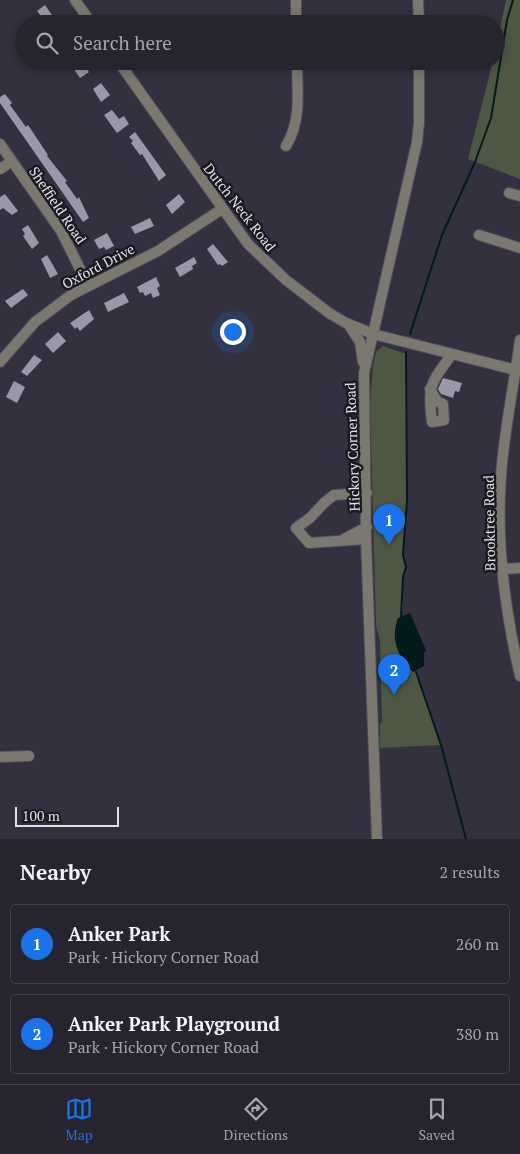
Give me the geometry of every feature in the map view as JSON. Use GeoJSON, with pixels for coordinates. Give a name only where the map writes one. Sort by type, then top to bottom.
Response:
{"type":"FeatureCollection","features":[{"type":"Feature","properties":{"kind":"street"},"geometry":{"type":"LineString","coordinates":[[75,0],[86,15]]}},
{"type":"Feature","properties":{"kind":"street"},"geometry":{"type":"LineString","coordinates":[[296,0],[296,15]]}},
{"type":"Feature","properties":{"kind":"street"},"geometry":{"type":"LineString","coordinates":[[418,0],[418,15]]}},
{"type":"Feature","properties":{"kind":"street","name":"Dutch Neck Road"},"geometry":{"type":"LineString","coordinates":[[124,70],[248,244],[268,264],[329,313],[346,323],[373,334],[518,370]]}},
{"type":"Feature","properties":{"kind":"street"},"geometry":{"type":"LineString","coordinates":[[286,146],[294,133],[297,122],[296,70]]}},
{"type":"Feature","properties":{"kind":"street","name":"Hickory Corner Road"},"geometry":{"type":"LineString","coordinates":[[377,839],[366,539],[367,493],[364,373],[417,142],[419,70]]}},
{"type":"Feature","properties":{"kind":"street","name":"Sheffield Road"},"geometry":{"type":"LineString","coordinates":[[0,144],[61,231],[88,284]]}},
{"type":"Feature","properties":{"kind":"street"},"geometry":{"type":"LineString","coordinates":[[0,169],[12,161]]}},
{"type":"Feature","properties":{"kind":"street"},"geometry":{"type":"LineString","coordinates":[[509,193],[520,196]]}},
{"type":"Feature","properties":{"kind":"street","name":"Oxford Drive"},"geometry":{"type":"LineString","coordinates":[[0,362],[35,322],[88,284],[158,251],[222,209]]}},
{"type":"Feature","properties":{"kind":"street"},"geometry":{"type":"LineString","coordinates":[[479,235],[520,248]]}},
{"type":"Feature","properties":{"kind":"street"},"geometry":{"type":"LineString","coordinates":[[346,323],[360,342],[364,373]]}},
{"type":"Feature","properties":{"kind":"street","name":"Brooktree Road"},"geometry":{"type":"LineString","coordinates":[[520,340],[518,370],[508,410],[501,477],[503,569],[511,635],[520,676]]}},
{"type":"Feature","properties":{"kind":"street"},"geometry":{"type":"LineString","coordinates":[[430,389],[452,354]]}},
{"type":"Feature","properties":{"kind":"street"},"geometry":{"type":"LineString","coordinates":[[366,539],[344,539],[309,543],[296,528],[310,518],[334,495],[367,493]]}},
{"type":"Feature","properties":{"kind":"street"},"geometry":{"type":"LineString","coordinates":[[344,539],[367,527]]}},
{"type":"Feature","properties":{"kind":"street"},"geometry":{"type":"LineString","coordinates":[[503,569],[520,568]]}},
{"type":"Feature","properties":{"kind":"street"},"geometry":{"type":"LineString","coordinates":[[0,757],[29,756]]}},
{"type":"Feature","properties":{"kind":"shaded area"},"geometry":{"type":"Polygon","coordinates":[[[506,0],[520,0],[520,179],[468,159],[491,70],[505,70],[505,15],[503,15],[506,0]]]}},
{"type":"Feature","properties":{"kind":"shaded area"},"geometry":{"type":"Polygon","coordinates":[[[383,346],[406,354],[407,500],[403,555],[406,567],[403,577],[403,607],[399,626],[441,745],[380,748],[380,724],[382,722],[380,640],[376,626],[370,403],[373,365],[376,352],[383,346]]]}},
{"type":"Feature","properties":{"kind":"shaded area"},"geometry":{"type":"Polygon","coordinates":[[[410,613],[426,650],[424,653],[424,666],[413,672],[403,660],[395,640],[398,618],[410,613]]]}},
{"type":"Feature","properties":{"kind":"building"},"geometry":{"type":"Polygon","coordinates":[[[45,5],[52,15],[40,15],[37,11],[45,5]]]}},
{"type":"Feature","properties":{"kind":"building"},"geometry":{"type":"Polygon","coordinates":[[[74,70],[87,70],[89,72],[80,78],[74,70]]]}},
{"type":"Feature","properties":{"kind":"building"},"geometry":{"type":"Polygon","coordinates":[[[101,83],[110,95],[101,102],[93,89],[101,83]]]}},
{"type":"Feature","properties":{"kind":"building"},"geometry":{"type":"Polygon","coordinates":[[[5,94],[12,103],[10,105],[26,127],[28,125],[47,156],[67,181],[65,182],[77,199],[79,197],[89,218],[83,222],[0,103],[0,97],[5,94]]]}},
{"type":"Feature","properties":{"kind":"building"},"geometry":{"type":"Polygon","coordinates":[[[112,110],[119,119],[124,116],[129,124],[117,133],[104,115],[112,110]]]}},
{"type":"Feature","properties":{"kind":"building"},"geometry":{"type":"Polygon","coordinates":[[[135,132],[166,175],[159,181],[142,154],[140,155],[131,143],[133,141],[129,137],[135,132]]]}},
{"type":"Feature","properties":{"kind":"building"},"geometry":{"type":"Polygon","coordinates":[[[5,194],[18,211],[12,215],[3,208],[0,210],[0,197],[5,194]]]}},
{"type":"Feature","properties":{"kind":"building"},"geometry":{"type":"Polygon","coordinates":[[[179,194],[185,202],[172,214],[166,205],[179,194]]]}},
{"type":"Feature","properties":{"kind":"building"},"geometry":{"type":"Polygon","coordinates":[[[150,218],[154,226],[135,234],[131,227],[150,218]]]}},
{"type":"Feature","properties":{"kind":"building"},"geometry":{"type":"Polygon","coordinates":[[[28,225],[39,243],[32,249],[23,236],[25,234],[22,229],[28,225]]]}},
{"type":"Feature","properties":{"kind":"building"},"geometry":{"type":"Polygon","coordinates":[[[107,233],[114,246],[106,250],[104,247],[99,249],[94,240],[107,233]]]}},
{"type":"Feature","properties":{"kind":"building"},"geometry":{"type":"Polygon","coordinates":[[[213,244],[228,262],[222,266],[218,265],[207,249],[213,244]]]}},
{"type":"Feature","properties":{"kind":"building"},"geometry":{"type":"Polygon","coordinates":[[[47,255],[58,274],[50,278],[41,259],[47,255]]]}},
{"type":"Feature","properties":{"kind":"building"},"geometry":{"type":"Polygon","coordinates":[[[194,257],[197,263],[192,266],[193,269],[180,277],[175,268],[194,257]]]}},
{"type":"Feature","properties":{"kind":"building"},"geometry":{"type":"Polygon","coordinates":[[[156,277],[160,286],[157,288],[160,295],[153,298],[151,293],[145,296],[143,292],[140,293],[137,287],[156,277]]]}},
{"type":"Feature","properties":{"kind":"building"},"geometry":{"type":"Polygon","coordinates":[[[23,289],[28,295],[11,308],[5,301],[23,289]]]}},
{"type":"Feature","properties":{"kind":"building"},"geometry":{"type":"Polygon","coordinates":[[[124,293],[129,302],[108,312],[104,303],[124,293]]]}},
{"type":"Feature","properties":{"kind":"building"},"geometry":{"type":"Polygon","coordinates":[[[89,310],[94,319],[80,331],[77,327],[75,329],[70,323],[89,310]]]}},
{"type":"Feature","properties":{"kind":"building"},"geometry":{"type":"Polygon","coordinates":[[[58,332],[66,341],[53,353],[45,344],[58,332]]]}},
{"type":"Feature","properties":{"kind":"building"},"geometry":{"type":"Polygon","coordinates":[[[34,355],[42,360],[27,376],[21,372],[34,355]]]}},
{"type":"Feature","properties":{"kind":"building"},"geometry":{"type":"Polygon","coordinates":[[[443,378],[462,383],[459,392],[455,391],[453,398],[441,394],[438,389],[443,378]]]}},
{"type":"Feature","properties":{"kind":"building"},"geometry":{"type":"Polygon","coordinates":[[[14,381],[25,387],[17,403],[6,397],[14,381]]]}},
{"type":"Feature","properties":{"kind":"waterway"},"geometry":{"type":"LineString","coordinates":[[505,32],[513,0]]}},
{"type":"Feature","properties":{"kind":"waterway"},"geometry":{"type":"LineString","coordinates":[[410,334],[442,235],[475,162],[491,118],[499,70]]}},
{"type":"Feature","properties":{"kind":"waterway"},"geometry":{"type":"LineString","coordinates":[[401,617],[403,577],[406,567],[403,555],[407,500],[406,352]]}},
{"type":"Feature","properties":{"kind":"waterway"},"geometry":{"type":"LineString","coordinates":[[415,669],[441,745],[466,839]]}},
{"type":"Feature","properties":{"kind":"place","name":"Anker Park"},"geometry":{"type":"Point","coordinates":[389,545]}},
{"type":"Feature","properties":{"kind":"place","name":"Anker Park Playground"},"geometry":{"type":"Point","coordinates":[394,695]}}]}
